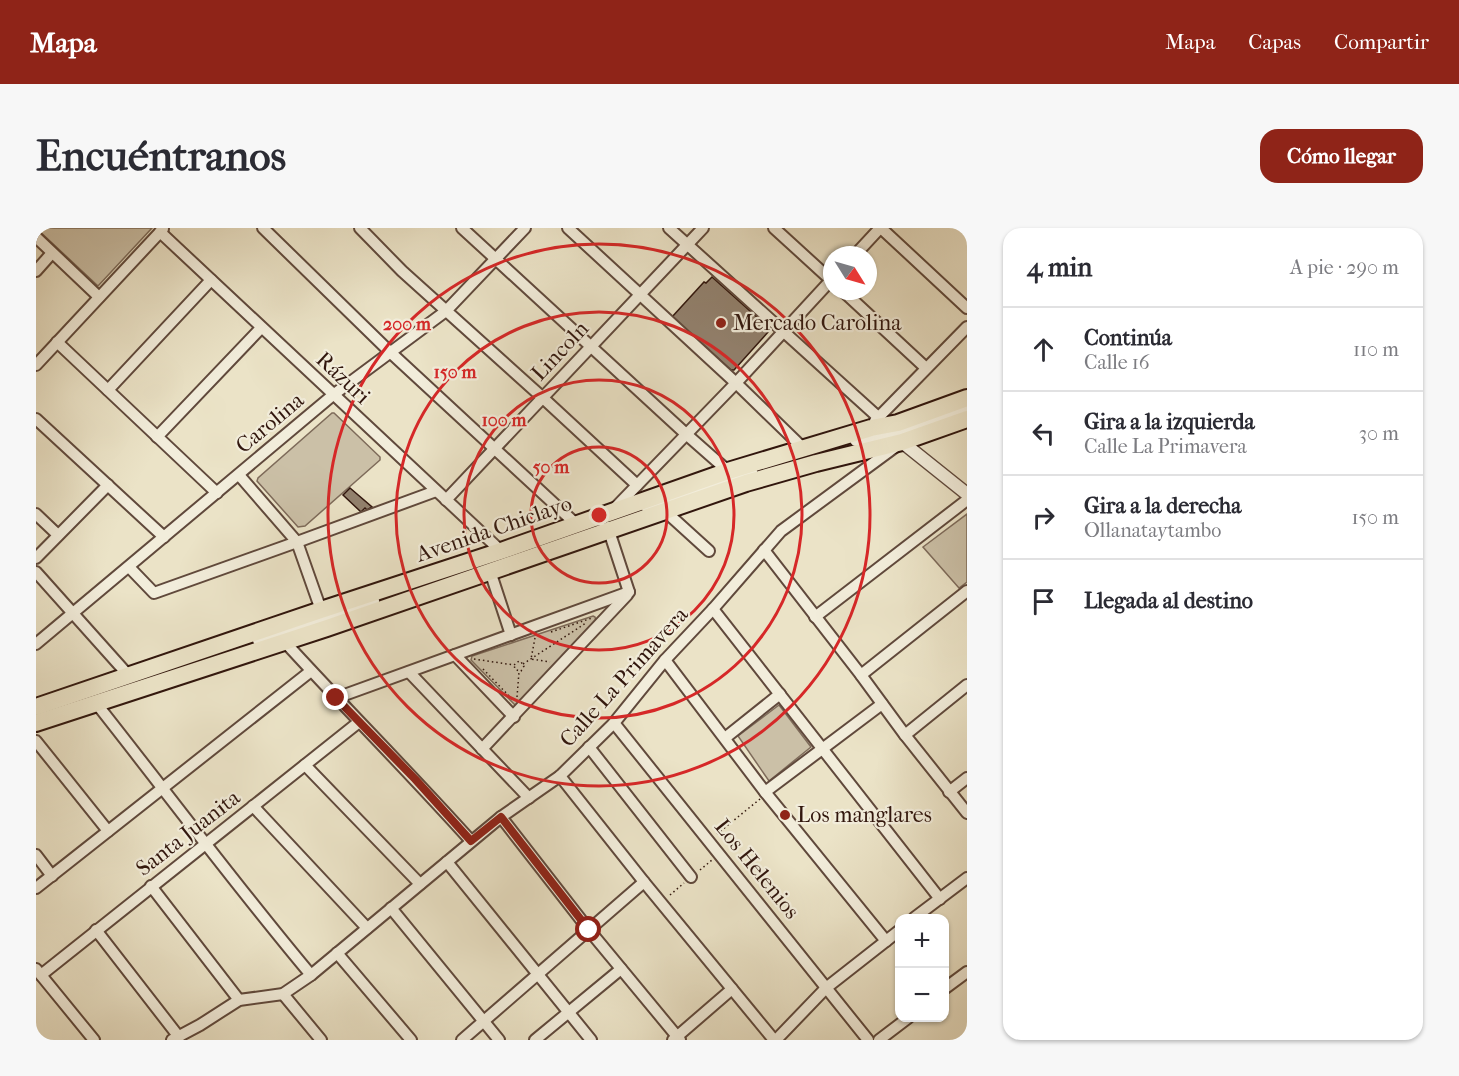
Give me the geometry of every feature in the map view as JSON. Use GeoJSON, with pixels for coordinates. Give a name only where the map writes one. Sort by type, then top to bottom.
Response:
{"type":"FeatureCollection","features":[{"type":"Feature","properties":{"kind":"main road","name":"Avenida Chiclayo"},"geometry":{"type":"LineString","coordinates":[[36,723],[327,628],[580,540],[609,522],[659,497],[728,471],[803,448],[874,422],[898,423],[967,398]]}},
{"type":"Feature","properties":{"kind":"main road","name":"Avenida Chiclayo"},"geometry":{"type":"LineString","coordinates":[[36,707],[576,524],[609,522],[665,512],[746,483],[967,419]]}},
{"type":"Feature","properties":{"kind":"street"},"geometry":{"type":"LineString","coordinates":[[263,228],[390,352],[576,524]]}},
{"type":"Feature","properties":{"kind":"street"},"geometry":{"type":"LineString","coordinates":[[360,228],[402,271],[637,485]]}},
{"type":"Feature","properties":{"kind":"street"},"geometry":{"type":"LineString","coordinates":[[462,228],[728,471]]}},
{"type":"Feature","properties":{"kind":"street","name":"Carolina"},"geometry":{"type":"LineString","coordinates":[[36,644],[333,395],[446,310],[525,228]]}},
{"type":"Feature","properties":{"kind":"street"},"geometry":{"type":"LineString","coordinates":[[568,228],[803,448]]}},
{"type":"Feature","properties":{"kind":"street"},"geometry":{"type":"LineString","coordinates":[[669,228],[783,331],[874,422],[967,327]]}},
{"type":"Feature","properties":{"kind":"street","name":"Lincoln"},"geometry":{"type":"LineString","coordinates":[[446,500],[703,228]]}},
{"type":"Feature","properties":{"kind":"street"},"geometry":{"type":"LineString","coordinates":[[774,228],[823,272]]}},
{"type":"Feature","properties":{"kind":"street"},"geometry":{"type":"LineString","coordinates":[[864,246],[881,228],[967,308]]}},
{"type":"Feature","properties":{"kind":"street"},"geometry":{"type":"LineString","coordinates":[[36,365],[162,230]]}},
{"type":"Feature","properties":{"kind":"street","name":"Rázuri"},"geometry":{"type":"LineString","coordinates":[[162,230],[261,328],[501,551]]}},
{"type":"Feature","properties":{"kind":"street"},"geometry":{"type":"LineString","coordinates":[[36,237],[99,297]]}},
{"type":"Feature","properties":{"kind":"street"},"geometry":{"type":"LineString","coordinates":[[36,271],[52,253]]}},
{"type":"Feature","properties":{"kind":"street"},"geometry":{"type":"LineString","coordinates":[[108,390],[211,280]]}},
{"type":"Feature","properties":{"kind":"street"},"geometry":{"type":"LineString","coordinates":[[629,592],[609,522],[637,485],[823,289]]}},
{"type":"Feature","properties":{"kind":"street"},"geometry":{"type":"LineString","coordinates":[[853,300],[926,368]]}},
{"type":"Feature","properties":{"kind":"street"},"geometry":{"type":"LineString","coordinates":[[157,436],[261,328]]}},
{"type":"Feature","properties":{"kind":"street"},"geometry":{"type":"LineString","coordinates":[[57,342],[217,493]]}},
{"type":"Feature","properties":{"kind":"street","name":"Avenida Chiclayo"},"geometry":{"type":"LineString","coordinates":[[36,714],[788,460],[865,437],[897,438],[906,430],[967,408]]}},
{"type":"Feature","properties":{"kind":"street"},"geometry":{"type":"LineString","coordinates":[[36,419],[164,537]]}},
{"type":"Feature","properties":{"kind":"street"},"geometry":{"type":"LineString","coordinates":[[897,438],[967,494]]}},
{"type":"Feature","properties":{"kind":"street","name":"Calle La Primavera"},"geometry":{"type":"LineString","coordinates":[[283,994],[311,975],[501,817],[560,776],[614,723],[665,660],[781,531],[897,438]]}},
{"type":"Feature","properties":{"kind":"street"},"geometry":{"type":"LineString","coordinates":[[239,475],[297,542],[321,610]]}},
{"type":"Feature","properties":{"kind":"street"},"geometry":{"type":"LineString","coordinates":[[36,558],[108,485]]}},
{"type":"Feature","properties":{"kind":"street"},"geometry":{"type":"LineString","coordinates":[[129,567],[154,593],[436,491]]}},
{"type":"Feature","properties":{"kind":"street"},"geometry":{"type":"LineString","coordinates":[[815,617],[967,500]]}},
{"type":"Feature","properties":{"kind":"street"},"geometry":{"type":"LineString","coordinates":[[665,512],[709,551]]}},
{"type":"Feature","properties":{"kind":"street"},"geometry":{"type":"LineString","coordinates":[[36,514],[58,535]]}},
{"type":"Feature","properties":{"kind":"street"},"geometry":{"type":"LineString","coordinates":[[764,550],[861,675],[904,735],[967,813]]}},
{"type":"Feature","properties":{"kind":"street"},"geometry":{"type":"LineString","coordinates":[[490,571],[511,635]]}},
{"type":"Feature","properties":{"kind":"street"},"geometry":{"type":"LineString","coordinates":[[36,572],[129,676]]}},
{"type":"Feature","properties":{"kind":"street"},"geometry":{"type":"LineString","coordinates":[[861,675],[967,591]]}},
{"type":"Feature","properties":{"kind":"street"},"geometry":{"type":"LineString","coordinates":[[336,698],[629,592]]}},
{"type":"Feature","properties":{"kind":"street"},"geometry":{"type":"LineString","coordinates":[[483,749],[629,592]]}},
{"type":"Feature","properties":{"kind":"street"},"geometry":{"type":"LineString","coordinates":[[713,609],[940,898]]}},
{"type":"Feature","properties":{"kind":"street"},"geometry":{"type":"LineString","coordinates":[[284,641],[471,841]]}},
{"type":"Feature","properties":{"kind":"street"},"geometry":{"type":"LineString","coordinates":[[455,655],[514,717]]}},
{"type":"Feature","properties":{"kind":"street"},"geometry":{"type":"LineString","coordinates":[[665,660],[766,793],[886,941]]}},
{"type":"Feature","properties":{"kind":"street"},"geometry":{"type":"LineString","coordinates":[[36,888],[311,671]]}},
{"type":"Feature","properties":{"kind":"street"},"geometry":{"type":"LineString","coordinates":[[409,672],[529,798]]}},
{"type":"Feature","properties":{"kind":"street"},"geometry":{"type":"LineString","coordinates":[[904,735],[967,685]]}},
{"type":"Feature","properties":{"kind":"street"},"geometry":{"type":"LineString","coordinates":[[725,738],[780,694]]}},
{"type":"Feature","properties":{"kind":"street"},"geometry":{"type":"LineString","coordinates":[[96,703],[264,920],[311,975]]}},
{"type":"Feature","properties":{"kind":"street"},"geometry":{"type":"LineString","coordinates":[[766,793],[882,704]]}},
{"type":"Feature","properties":{"kind":"street","name":"Santa Juanita"},"geometry":{"type":"LineString","coordinates":[[38,972],[96,930],[358,722]]}},
{"type":"Feature","properties":{"kind":"street","name":"Los Helenios"},"geometry":{"type":"LineString","coordinates":[[614,723],[868,1040]]}},
{"type":"Feature","properties":{"kind":"street"},"geometry":{"type":"LineString","coordinates":[[36,741],[108,831]]}},
{"type":"Feature","properties":{"kind":"street"},"geometry":{"type":"LineString","coordinates":[[589,747],[691,877]]}},
{"type":"Feature","properties":{"kind":"street"},"geometry":{"type":"LineString","coordinates":[[305,765],[420,884]]}},
{"type":"Feature","properties":{"kind":"street"},"geometry":{"type":"LineString","coordinates":[[560,776],[644,882],[775,1040],[826,988],[895,934]]}},
{"type":"Feature","properties":{"kind":"street"},"geometry":{"type":"LineString","coordinates":[[949,792],[967,778]]}},
{"type":"Feature","properties":{"kind":"street"},"geometry":{"type":"LineString","coordinates":[[253,806],[367,928]]}},
{"type":"Feature","properties":{"kind":"street"},"geometry":{"type":"LineString","coordinates":[[501,817],[677,1039],[732,989]]}},
{"type":"Feature","properties":{"kind":"street"},"geometry":{"type":"LineString","coordinates":[[36,855],[52,876]]}},
{"type":"Feature","properties":{"kind":"street"},"geometry":{"type":"LineString","coordinates":[[447,862],[591,1040]]}},
{"type":"Feature","properties":{"kind":"street"},"geometry":{"type":"LineString","coordinates":[[919,914],[967,878]]}},
{"type":"Feature","properties":{"kind":"street"},"geometry":{"type":"LineString","coordinates":[[462,1040],[644,882]]}},
{"type":"Feature","properties":{"kind":"street"},"geometry":{"type":"LineString","coordinates":[[151,886],[238,1000]]}},
{"type":"Feature","properties":{"kind":"street"},"geometry":{"type":"LineString","coordinates":[[391,908],[499,1040]]}},
{"type":"Feature","properties":{"kind":"street"},"geometry":{"type":"LineString","coordinates":[[96,930],[175,1038],[238,1000],[283,994],[321,1040]]}},
{"type":"Feature","properties":{"kind":"street"},"geometry":{"type":"LineString","coordinates":[[337,953],[411,1040]]}},
{"type":"Feature","properties":{"kind":"street"},"geometry":{"type":"LineString","coordinates":[[535,1040],[621,969]]}},
{"type":"Feature","properties":{"kind":"street"},"geometry":{"type":"LineString","coordinates":[[38,972],[94,1040]]}},
{"type":"Feature","properties":{"kind":"street"},"geometry":{"type":"LineString","coordinates":[[949,986],[967,972]]}},
{"type":"Feature","properties":{"kind":"street"},"geometry":{"type":"LineString","coordinates":[[879,1040],[902,1022]]}},
{"type":"Feature","properties":{"kind":"path"},"geometry":{"type":"LineString","coordinates":[[523,664],[519,661],[514,665],[473,658],[516,702],[519,671],[523,669],[523,664],[593,619]]}},
{"type":"Feature","properties":{"kind":"path"},"geometry":{"type":"LineString","coordinates":[[531,659],[535,637]]}},
{"type":"Feature","properties":{"kind":"path"},"geometry":{"type":"LineString","coordinates":[[531,659],[554,662]]}},
{"type":"Feature","properties":{"kind":"path"},"geometry":{"type":"LineString","coordinates":[[514,665],[519,671]]}},
{"type":"Feature","properties":{"kind":"path"},"geometry":{"type":"LineString","coordinates":[[709,840],[766,793]]}},
{"type":"Feature","properties":{"kind":"shaded area"},"geometry":{"type":"Polygon","coordinates":[[[36,228],[152,228],[98,286],[36,228]]]}},
{"type":"Feature","properties":{"kind":"shaded area"},"geometry":{"type":"Polygon","coordinates":[[[332,413],[380,457],[380,460],[305,526],[298,527],[257,481],[332,413]]]}},
{"type":"Feature","properties":{"kind":"shaded area"},"geometry":{"type":"Polygon","coordinates":[[[967,514],[967,582],[959,588],[923,547],[967,514]]]}},
{"type":"Feature","properties":{"kind":"shaded area"},"geometry":{"type":"Polygon","coordinates":[[[593,616],[596,621],[516,706],[471,660],[472,656],[593,616]]]}},
{"type":"Feature","properties":{"kind":"shaded area"},"geometry":{"type":"Polygon","coordinates":[[[779,705],[811,747],[769,781],[738,736],[779,705]]]}},
{"type":"Feature","properties":{"kind":"building","name":"Mercado Carolina"},"geometry":{"type":"Polygon","coordinates":[[[712,277],[769,328],[769,331],[734,370],[731,370],[672,317],[704,282],[706,283],[712,277]]]}},
{"type":"Feature","properties":{"kind":"building"},"geometry":{"type":"Polygon","coordinates":[[[350,488],[372,507],[367,510],[365,508],[361,512],[343,495],[350,488]]]}},
{"type":"Feature","properties":{"kind":"place","name":"Mercado Carolina"},"geometry":{"type":"Point","coordinates":[721,323]}},
{"type":"Feature","properties":{"kind":"place","name":"Los manglares"},"geometry":{"type":"Point","coordinates":[785,815]}},
{"type":"Feature","properties":{"kind":"route"},"geometry":{"type":"LineString","coordinates":[[336,698],[415,779],[471,841],[501,817],[589,930]]}}]}
